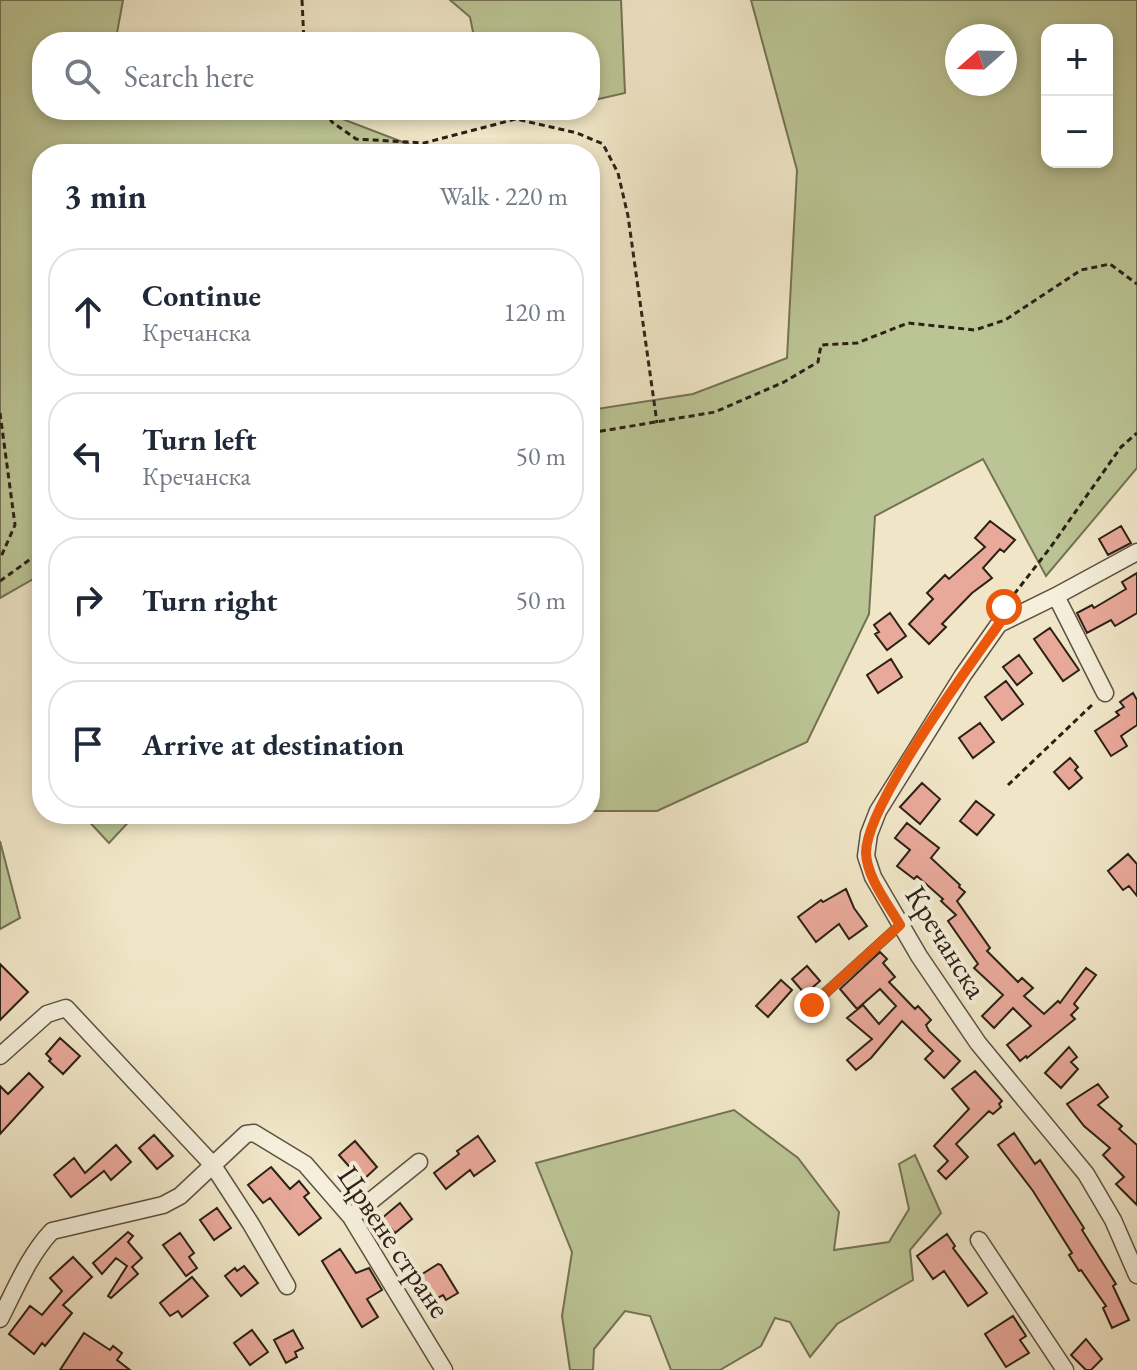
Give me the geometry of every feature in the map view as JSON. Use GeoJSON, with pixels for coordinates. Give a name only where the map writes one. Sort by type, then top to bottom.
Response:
{"type":"FeatureCollection","features":[{"type":"Feature","properties":{"kind":"street"},"geometry":{"type":"LineString","coordinates":[[999,624],[1137,552]]}},
{"type":"Feature","properties":{"kind":"street"},"geometry":{"type":"LineString","coordinates":[[1056,596],[1105,693]]}},
{"type":"Feature","properties":{"kind":"street","name":"Кречанска"},"geometry":{"type":"LineString","coordinates":[[999,624],[923,736],[878,811],[869,834],[866,856],[873,877],[900,925],[978,1043],[1086,1174],[1113,1220],[1137,1275]]}},
{"type":"Feature","properties":{"kind":"street"},"geometry":{"type":"LineString","coordinates":[[0,1056],[47,1014],[66,1008],[212,1164],[287,1286]]}},
{"type":"Feature","properties":{"kind":"street","name":"Црвене стране"},"geometry":{"type":"LineString","coordinates":[[212,1164],[246,1134],[254,1133],[305,1164],[351,1217],[444,1370]]}},
{"type":"Feature","properties":{"kind":"street"},"geometry":{"type":"LineString","coordinates":[[351,1217],[419,1162]]}},
{"type":"Feature","properties":{"kind":"street"},"geometry":{"type":"LineString","coordinates":[[0,1319],[35,1254],[52,1231],[163,1205],[180,1196],[212,1164]]}},
{"type":"Feature","properties":{"kind":"street"},"geometry":{"type":"LineString","coordinates":[[979,1240],[1065,1370]]}},
{"type":"Feature","properties":{"kind":"lane"},"geometry":{"type":"LineString","coordinates":[[812,1005],[900,925]]}},
{"type":"Feature","properties":{"kind":"path"},"geometry":{"type":"LineString","coordinates":[[302,0],[304,32]]}},
{"type":"Feature","properties":{"kind":"path"},"geometry":{"type":"LineString","coordinates":[[331,120],[356,139],[424,143],[512,120]]}},
{"type":"Feature","properties":{"kind":"path"},"geometry":{"type":"LineString","coordinates":[[520,120],[577,133],[603,144],[618,173],[628,216],[657,423]]}},
{"type":"Feature","properties":{"kind":"path"},"geometry":{"type":"LineString","coordinates":[[600,432],[715,412],[784,382],[818,362],[821,345],[857,343],[908,323],[975,330],[1005,320],[1081,270],[1110,264],[1137,284]]}},
{"type":"Feature","properties":{"kind":"path"},"geometry":{"type":"LineString","coordinates":[[0,413],[15,525],[0,559]]}},
{"type":"Feature","properties":{"kind":"path"},"geometry":{"type":"LineString","coordinates":[[999,624],[1004,607],[1121,447],[1137,433]]}},
{"type":"Feature","properties":{"kind":"path"},"geometry":{"type":"LineString","coordinates":[[0,581],[32,558]]}},
{"type":"Feature","properties":{"kind":"path"},"geometry":{"type":"LineString","coordinates":[[1008,785],[1105,693]]}},
{"type":"Feature","properties":{"kind":"green space"},"geometry":{"type":"Polygon","coordinates":[[[0,0],[123,0],[117,32],[32,32],[32,120],[345,120],[408,144],[32,144],[32,580],[0,598],[0,0]]]}},
{"type":"Feature","properties":{"kind":"green space"},"geometry":{"type":"Polygon","coordinates":[[[450,0],[621,0],[625,93],[600,99],[600,32],[473,32],[470,17],[450,0]]]}},
{"type":"Feature","properties":{"kind":"green space"},"geometry":{"type":"Polygon","coordinates":[[[751,0],[1137,0],[1137,468],[1046,576],[983,459],[875,516],[869,614],[807,742],[657,811],[600,811],[600,408],[693,394],[787,358],[797,170],[751,0]]]}},
{"type":"Feature","properties":{"kind":"green space"},"geometry":{"type":"Polygon","coordinates":[[[91,824],[127,824],[109,843],[91,824]]]}},
{"type":"Feature","properties":{"kind":"green space"},"geometry":{"type":"Polygon","coordinates":[[[0,841],[20,918],[0,929],[0,841]]]}},
{"type":"Feature","properties":{"kind":"green space"},"geometry":{"type":"Polygon","coordinates":[[[734,1110],[798,1158],[839,1212],[834,1250],[889,1242],[909,1209],[899,1164],[915,1155],[941,1213],[910,1250],[913,1280],[837,1324],[810,1357],[790,1322],[775,1318],[761,1346],[720,1370],[671,1370],[650,1316],[625,1311],[594,1349],[593,1370],[570,1370],[562,1316],[572,1252],[536,1163],[734,1110]]]}},
{"type":"Feature","properties":{"kind":"building"},"geometry":{"type":"Polygon","coordinates":[[[990,521],[1015,540],[1004,552],[1000,549],[983,568],[992,578],[972,593],[942,624],[946,627],[929,644],[909,624],[933,599],[927,593],[945,575],[949,579],[985,547],[975,538],[990,521]]]}},
{"type":"Feature","properties":{"kind":"building"},"geometry":{"type":"Polygon","coordinates":[[[1121,526],[1131,543],[1108,555],[1099,539],[1121,526]]]}},
{"type":"Feature","properties":{"kind":"building"},"geometry":{"type":"Polygon","coordinates":[[[1137,573],[1137,613],[1115,626],[1111,620],[1087,633],[1077,613],[1092,605],[1094,608],[1126,589],[1122,582],[1137,573]]]}},
{"type":"Feature","properties":{"kind":"building"},"geometry":{"type":"Polygon","coordinates":[[[890,613],[906,636],[887,650],[875,634],[879,632],[874,625],[890,613]]]}},
{"type":"Feature","properties":{"kind":"building"},"geometry":{"type":"Polygon","coordinates":[[[1050,628],[1079,670],[1063,681],[1034,639],[1050,628]]]}},
{"type":"Feature","properties":{"kind":"building"},"geometry":{"type":"Polygon","coordinates":[[[1019,655],[1032,673],[1017,685],[1003,667],[1019,655]]]}},
{"type":"Feature","properties":{"kind":"building"},"geometry":{"type":"Polygon","coordinates":[[[891,659],[902,677],[878,693],[867,675],[891,659]]]}},
{"type":"Feature","properties":{"kind":"building"},"geometry":{"type":"Polygon","coordinates":[[[1006,681],[1023,704],[1002,720],[985,697],[1006,681]]]}},
{"type":"Feature","properties":{"kind":"building"},"geometry":{"type":"Polygon","coordinates":[[[1133,693],[1137,700],[1137,725],[1121,736],[1127,746],[1111,756],[1095,731],[1119,715],[1116,712],[1124,707],[1120,702],[1133,693]]]}},
{"type":"Feature","properties":{"kind":"building"},"geometry":{"type":"Polygon","coordinates":[[[980,723],[994,742],[973,758],[959,738],[980,723]]]}},
{"type":"Feature","properties":{"kind":"building"},"geometry":{"type":"Polygon","coordinates":[[[1070,758],[1082,778],[1069,789],[1054,772],[1070,758]]]}},
{"type":"Feature","properties":{"kind":"building"},"geometry":{"type":"Polygon","coordinates":[[[922,783],[940,799],[920,824],[900,807],[922,783]]]}},
{"type":"Feature","properties":{"kind":"building"},"geometry":{"type":"Polygon","coordinates":[[[976,801],[994,815],[977,835],[960,821],[976,801]]]}},
{"type":"Feature","properties":{"kind":"building"},"geometry":{"type":"Polygon","coordinates":[[[907,823],[939,848],[931,858],[965,892],[957,901],[990,948],[987,951],[1018,982],[1022,978],[1033,988],[1024,996],[1044,1014],[1058,1001],[1060,1003],[1086,968],[1096,975],[1074,1004],[1078,1008],[1071,1015],[1075,1019],[1027,1058],[1020,1061],[1007,1045],[1031,1026],[1013,1008],[994,1028],[982,1016],[1003,995],[974,968],[978,964],[948,921],[956,915],[917,876],[914,879],[897,866],[910,850],[895,838],[907,823]]]}},
{"type":"Feature","properties":{"kind":"building"},"geometry":{"type":"Polygon","coordinates":[[[1128,854],[1137,864],[1137,896],[1129,886],[1123,890],[1108,871],[1128,854]]]}},
{"type":"Feature","properties":{"kind":"building"},"geometry":{"type":"Polygon","coordinates":[[[846,889],[854,908],[867,926],[849,939],[839,924],[816,942],[798,917],[821,900],[823,902],[846,889]]]}},
{"type":"Feature","properties":{"kind":"building"},"geometry":{"type":"Polygon","coordinates":[[[880,952],[887,959],[883,963],[895,977],[889,982],[915,1009],[918,1006],[931,1020],[926,1025],[929,1031],[960,1061],[944,1078],[925,1059],[933,1051],[902,1021],[871,1058],[856,1070],[847,1060],[872,1039],[847,1018],[863,1005],[879,1024],[896,1006],[880,989],[857,1009],[840,989],[880,952]]]}},
{"type":"Feature","properties":{"kind":"building"},"geometry":{"type":"Polygon","coordinates":[[[0,964],[28,992],[0,1020],[0,964]]]}},
{"type":"Feature","properties":{"kind":"building"},"geometry":{"type":"Polygon","coordinates":[[[807,966],[820,981],[805,994],[792,979],[807,966]]]}},
{"type":"Feature","properties":{"kind":"building"},"geometry":{"type":"Polygon","coordinates":[[[781,980],[792,990],[768,1017],[756,1006],[781,980]]]}},
{"type":"Feature","properties":{"kind":"building"},"geometry":{"type":"Polygon","coordinates":[[[60,1038],[80,1056],[63,1074],[46,1054],[60,1038]]]}},
{"type":"Feature","properties":{"kind":"building"},"geometry":{"type":"Polygon","coordinates":[[[1069,1047],[1077,1057],[1071,1062],[1078,1069],[1061,1088],[1045,1073],[1069,1047]]]}},
{"type":"Feature","properties":{"kind":"building"},"geometry":{"type":"Polygon","coordinates":[[[975,1071],[1002,1101],[999,1104],[1001,1107],[993,1114],[989,1111],[956,1144],[968,1157],[946,1179],[938,1171],[948,1161],[934,1146],[969,1109],[952,1089],[975,1071]]]}},
{"type":"Feature","properties":{"kind":"building"},"geometry":{"type":"Polygon","coordinates":[[[29,1073],[43,1087],[0,1134],[0,1086],[8,1094],[29,1073]]]}},
{"type":"Feature","properties":{"kind":"building"},"geometry":{"type":"Polygon","coordinates":[[[1098,1084],[1108,1097],[1098,1105],[1122,1126],[1119,1129],[1137,1145],[1137,1205],[1116,1184],[1124,1177],[1103,1155],[1110,1148],[1084,1126],[1067,1104],[1098,1084]]]}},
{"type":"Feature","properties":{"kind":"building"},"geometry":{"type":"Polygon","coordinates":[[[1014,1133],[1035,1164],[1040,1160],[1084,1228],[1082,1230],[1116,1284],[1113,1286],[1129,1320],[1112,1328],[1103,1308],[1106,1306],[1079,1271],[1069,1255],[1072,1253],[1033,1191],[998,1145],[1014,1133]]]}},
{"type":"Feature","properties":{"kind":"building"},"geometry":{"type":"Polygon","coordinates":[[[154,1135],[173,1156],[157,1169],[139,1148],[154,1135]]]}},
{"type":"Feature","properties":{"kind":"building"},"geometry":{"type":"Polygon","coordinates":[[[478,1136],[495,1161],[474,1176],[470,1170],[446,1189],[434,1173],[478,1136]]]}},
{"type":"Feature","properties":{"kind":"building"},"geometry":{"type":"Polygon","coordinates":[[[355,1141],[377,1167],[362,1181],[339,1155],[355,1141]]]}},
{"type":"Feature","properties":{"kind":"building"},"geometry":{"type":"Polygon","coordinates":[[[116,1145],[131,1162],[111,1180],[104,1171],[71,1197],[54,1175],[74,1158],[85,1173],[116,1145]]]}},
{"type":"Feature","properties":{"kind":"building"},"geometry":{"type":"Polygon","coordinates":[[[271,1167],[290,1189],[299,1181],[309,1193],[304,1197],[321,1218],[299,1235],[270,1198],[263,1203],[248,1185],[271,1167]]]}},
{"type":"Feature","properties":{"kind":"building"},"geometry":{"type":"Polygon","coordinates":[[[400,1203],[412,1219],[395,1233],[382,1218],[400,1203]]]}},
{"type":"Feature","properties":{"kind":"building"},"geometry":{"type":"Polygon","coordinates":[[[217,1208],[231,1228],[214,1240],[200,1220],[217,1208]]]}},
{"type":"Feature","properties":{"kind":"building"},"geometry":{"type":"Polygon","coordinates":[[[128,1232],[133,1236],[128,1242],[142,1258],[132,1267],[138,1274],[111,1298],[108,1296],[127,1266],[116,1258],[102,1274],[93,1263],[128,1232]]]}},
{"type":"Feature","properties":{"kind":"building"},"geometry":{"type":"Polygon","coordinates":[[[180,1233],[194,1253],[189,1257],[197,1268],[186,1276],[163,1245],[180,1233]]]}},
{"type":"Feature","properties":{"kind":"building"},"geometry":{"type":"Polygon","coordinates":[[[947,1234],[955,1246],[953,1248],[987,1293],[968,1306],[944,1271],[933,1279],[917,1256],[947,1234]]]}},
{"type":"Feature","properties":{"kind":"building"},"geometry":{"type":"Polygon","coordinates":[[[340,1249],[356,1273],[369,1268],[382,1290],[367,1299],[378,1317],[362,1327],[322,1261],[340,1249]]]}},
{"type":"Feature","properties":{"kind":"building"},"geometry":{"type":"Polygon","coordinates":[[[73,1257],[92,1277],[63,1305],[72,1313],[45,1346],[42,1343],[34,1354],[9,1334],[30,1306],[42,1315],[62,1291],[50,1278],[73,1257]]]}},
{"type":"Feature","properties":{"kind":"building"},"geometry":{"type":"Polygon","coordinates":[[[438,1264],[458,1293],[446,1300],[443,1295],[432,1301],[426,1297],[416,1278],[438,1264]]]}},
{"type":"Feature","properties":{"kind":"building"},"geometry":{"type":"Polygon","coordinates":[[[244,1266],[258,1283],[241,1296],[225,1276],[235,1268],[237,1271],[244,1266]]]}},
{"type":"Feature","properties":{"kind":"building"},"geometry":{"type":"Polygon","coordinates":[[[192,1277],[208,1296],[182,1317],[178,1311],[170,1316],[160,1303],[192,1277]]]}},
{"type":"Feature","properties":{"kind":"building"},"geometry":{"type":"Polygon","coordinates":[[[1013,1316],[1026,1336],[1020,1340],[1029,1353],[1006,1367],[985,1334],[1013,1316]]]}},
{"type":"Feature","properties":{"kind":"building"},"geometry":{"type":"Polygon","coordinates":[[[252,1330],[268,1352],[250,1365],[234,1343],[252,1330]]]}},
{"type":"Feature","properties":{"kind":"building"},"geometry":{"type":"Polygon","coordinates":[[[293,1330],[303,1348],[295,1352],[297,1357],[286,1363],[274,1340],[293,1330]]]}},
{"type":"Feature","properties":{"kind":"building"},"geometry":{"type":"Polygon","coordinates":[[[84,1333],[110,1350],[113,1346],[122,1353],[117,1360],[130,1370],[60,1370],[84,1333]]]}},
{"type":"Feature","properties":{"kind":"building"},"geometry":{"type":"Polygon","coordinates":[[[1086,1339],[1102,1359],[1091,1370],[1086,1370],[1071,1355],[1086,1339]]]}},
{"type":"Feature","properties":{"kind":"route"},"geometry":{"type":"LineString","coordinates":[[812,1005],[900,925],[873,877],[866,856],[869,834],[878,811],[923,736],[999,624],[1004,607]]}}]}
